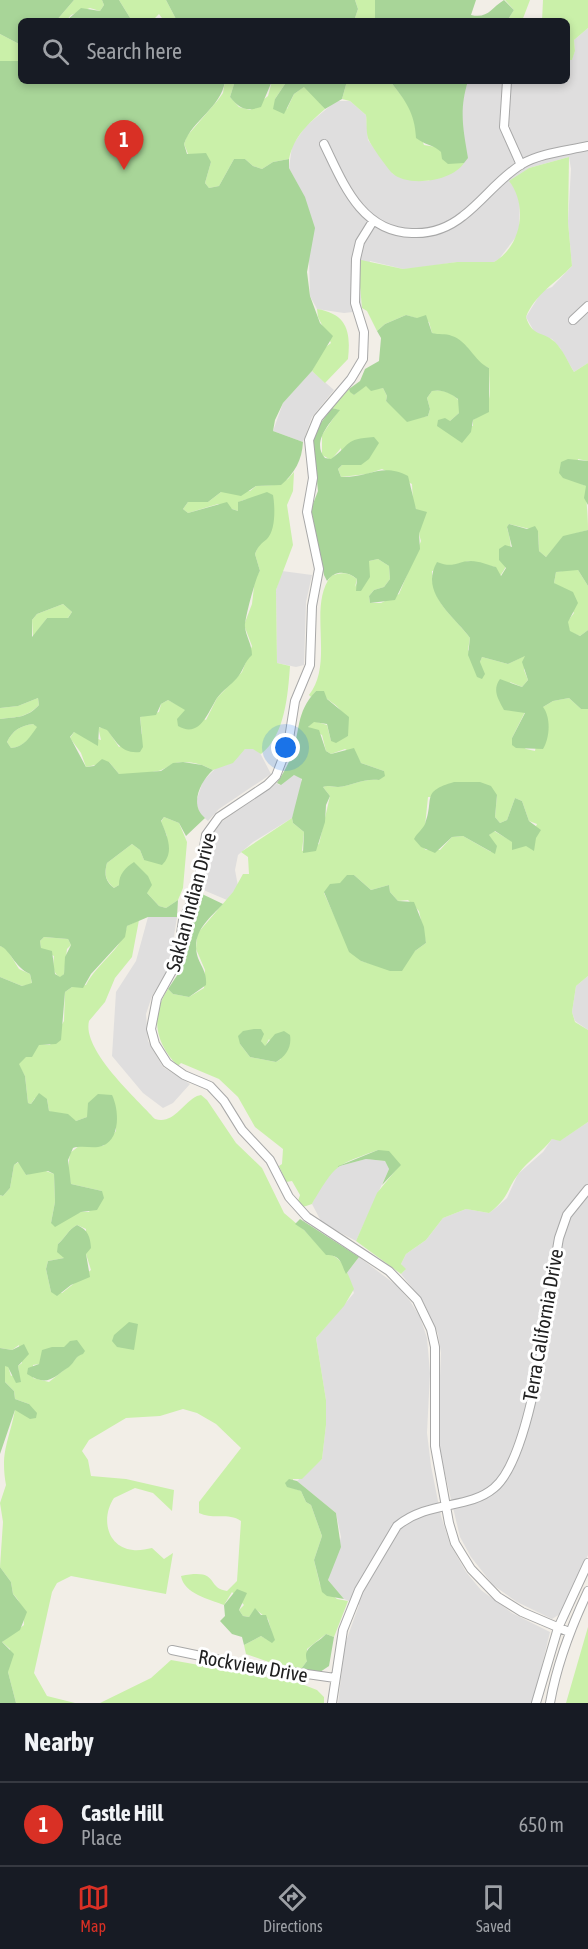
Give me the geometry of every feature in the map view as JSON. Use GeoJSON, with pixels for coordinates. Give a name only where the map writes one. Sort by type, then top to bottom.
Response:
{"type":"FeatureCollection","features":[{"type":"Feature","properties":{"kind":"street"},"geometry":{"type":"LineString","coordinates":[[507,84],[504,127],[521,165]]}},
{"type":"Feature","properties":{"kind":"street"},"geometry":{"type":"LineString","coordinates":[[324,144],[347,191],[373,221],[393,230],[409,233],[436,231],[465,215],[521,165],[540,157],[588,146]]}},
{"type":"Feature","properties":{"kind":"street","name":"Saklan Indian Drive"},"geometry":{"type":"LineString","coordinates":[[373,221],[360,243],[356,259],[355,303],[364,332],[363,358],[351,379],[318,418],[309,440],[312,483],[307,512],[319,569],[312,606],[310,665],[296,701],[288,745],[276,776],[267,785],[219,817],[206,835],[197,890],[183,920],[177,962],[158,998],[152,1029],[156,1044],[167,1063],[184,1075],[210,1086],[225,1101],[242,1130],[270,1160],[289,1197],[307,1218],[388,1270],[417,1300],[431,1329],[435,1347],[433,1432],[445,1505],[455,1543],[485,1586],[514,1608],[569,1632]]}},
{"type":"Feature","properties":{"kind":"street"},"geometry":{"type":"LineString","coordinates":[[573,320],[588,306]]}},
{"type":"Feature","properties":{"kind":"street","name":"Terra California Drive"},"geometry":{"type":"LineString","coordinates":[[332,1703],[339,1647],[347,1620],[359,1590],[389,1538],[406,1518],[431,1507],[466,1502],[493,1489],[512,1461],[537,1383],[559,1238],[567,1215],[588,1189]]}},
{"type":"Feature","properties":{"kind":"street"},"geometry":{"type":"LineString","coordinates":[[536,1703],[558,1628],[588,1563]]}},
{"type":"Feature","properties":{"kind":"street"},"geometry":{"type":"LineString","coordinates":[[550,1703],[555,1673],[569,1632],[588,1591]]}},
{"type":"Feature","properties":{"kind":"street","name":"Rockview Drive"},"geometry":{"type":"LineString","coordinates":[[171,1650],[244,1665],[335,1678]]}},
{"type":"Feature","properties":{"kind":"shaded area"},"geometry":{"type":"Polygon","coordinates":[[[588,28],[588,363],[574,372],[560,348],[552,339],[535,333],[526,317],[542,291],[552,287],[572,266],[568,222],[571,169],[569,157],[529,168],[510,181],[520,197],[519,233],[499,259],[494,262],[457,262],[403,269],[370,261],[360,290],[362,311],[344,313],[317,309],[310,296],[309,260],[298,185],[289,168],[292,146],[306,126],[336,101],[350,101],[366,115],[368,140],[393,174],[407,179],[429,181],[464,136],[461,120],[463,95],[467,84],[570,84],[570,59],[575,51],[574,40],[588,28]]]}},
{"type":"Feature","properties":{"kind":"shaded area"},"geometry":{"type":"Polygon","coordinates":[[[312,371],[334,390],[312,417],[303,442],[273,431],[283,403],[312,371]]]}},
{"type":"Feature","properties":{"kind":"shaded area"},"geometry":{"type":"Polygon","coordinates":[[[282,571],[312,575],[306,602],[304,665],[296,667],[277,663],[276,590],[282,571]]]}},
{"type":"Feature","properties":{"kind":"shaded area"},"geometry":{"type":"Polygon","coordinates":[[[253,748],[259,751],[271,774],[219,809],[208,821],[200,814],[196,802],[203,781],[217,767],[226,765],[245,749],[253,748]]]}},
{"type":"Feature","properties":{"kind":"shaded area"},"geometry":{"type":"Polygon","coordinates":[[[294,775],[301,777],[302,787],[292,818],[253,842],[238,855],[235,870],[238,886],[227,900],[201,889],[205,852],[217,825],[277,783],[279,785],[294,775]]]}},
{"type":"Feature","properties":{"kind":"shaded area"},"geometry":{"type":"Polygon","coordinates":[[[148,917],[177,917],[169,968],[152,996],[146,1014],[148,1041],[163,1067],[190,1084],[173,1103],[163,1108],[143,1093],[112,1056],[116,992],[136,961],[148,917]]]}},
{"type":"Feature","properties":{"kind":"shaded area"},"geometry":{"type":"Polygon","coordinates":[[[588,976],[588,1030],[575,1021],[572,1012],[576,986],[588,976]]]}},
{"type":"Feature","properties":{"kind":"shaded area"},"geometry":{"type":"Polygon","coordinates":[[[588,1122],[588,1555],[560,1614],[552,1619],[517,1602],[493,1585],[471,1557],[460,1537],[440,1453],[438,1421],[441,1353],[438,1334],[423,1301],[401,1274],[405,1270],[401,1264],[406,1254],[426,1240],[443,1218],[466,1209],[489,1213],[497,1207],[507,1198],[518,1174],[543,1152],[552,1139],[561,1140],[588,1122]]]}},
{"type":"Feature","properties":{"kind":"shaded area"},"geometry":{"type":"Polygon","coordinates":[[[366,1159],[385,1161],[389,1169],[356,1241],[322,1223],[312,1204],[320,1187],[336,1167],[366,1159]]]}},
{"type":"Feature","properties":{"kind":"shaded area"},"geometry":{"type":"Polygon","coordinates":[[[359,1257],[396,1285],[410,1301],[420,1317],[427,1338],[430,1373],[427,1433],[441,1516],[450,1544],[466,1572],[481,1590],[512,1613],[550,1632],[533,1703],[338,1703],[345,1644],[359,1605],[344,1599],[328,1580],[341,1537],[336,1513],[297,1481],[322,1459],[326,1400],[316,1338],[354,1293],[346,1274],[359,1257]]]}},
{"type":"Feature","properties":{"kind":"green space"},"geometry":{"type":"Polygon","coordinates":[[[0,0],[74,0],[59,18],[18,18],[18,43],[0,34],[0,0]]]}},
{"type":"Feature","properties":{"kind":"green space"},"geometry":{"type":"Polygon","coordinates":[[[74,0],[102,0],[104,5],[100,11],[90,8],[68,18],[59,18],[74,0]]]}},
{"type":"Feature","properties":{"kind":"green space"},"geometry":{"type":"Polygon","coordinates":[[[102,0],[119,0],[130,18],[69,18],[81,8],[100,11],[104,5],[102,0]]]}},
{"type":"Feature","properties":{"kind":"green space"},"geometry":{"type":"Polygon","coordinates":[[[119,0],[166,0],[175,18],[162,18],[159,14],[155,18],[130,18],[119,0]]]}},
{"type":"Feature","properties":{"kind":"green space"},"geometry":{"type":"Polygon","coordinates":[[[166,0],[355,0],[358,9],[355,18],[175,18],[166,0]]]}},
{"type":"Feature","properties":{"kind":"green space"},"geometry":{"type":"Polygon","coordinates":[[[355,0],[375,0],[375,18],[355,18],[358,9],[355,0]]]}},
{"type":"Feature","properties":{"kind":"green space"},"geometry":{"type":"Polygon","coordinates":[[[375,0],[476,0],[471,15],[477,16],[485,14],[504,0],[514,10],[509,18],[375,18],[375,0]]]}},
{"type":"Feature","properties":{"kind":"green space"},"geometry":{"type":"Polygon","coordinates":[[[505,0],[530,0],[523,18],[509,18],[514,10],[505,0]]]}},
{"type":"Feature","properties":{"kind":"green space"},"geometry":{"type":"Polygon","coordinates":[[[543,0],[588,0],[588,28],[574,40],[575,51],[572,60],[570,60],[570,18],[542,18],[543,0]]]}},
{"type":"Feature","properties":{"kind":"green space"},"geometry":{"type":"Polygon","coordinates":[[[0,34],[18,43],[18,61],[0,61],[0,34]]]}},
{"type":"Feature","properties":{"kind":"green space"},"geometry":{"type":"Polygon","coordinates":[[[0,61],[18,61],[18,84],[224,84],[218,99],[188,136],[184,144],[187,154],[206,153],[211,162],[205,183],[209,188],[219,186],[234,159],[245,159],[253,166],[262,169],[273,162],[289,159],[289,168],[305,197],[315,228],[307,272],[310,296],[320,323],[333,336],[312,371],[283,403],[275,420],[273,431],[303,442],[297,466],[290,476],[281,485],[256,486],[241,496],[221,492],[208,502],[188,502],[183,509],[188,513],[227,502],[232,509],[238,511],[238,502],[267,492],[273,495],[272,530],[255,554],[260,571],[245,623],[252,655],[239,675],[217,698],[198,727],[186,729],[178,726],[177,719],[185,710],[168,700],[161,704],[156,715],[140,717],[143,747],[140,752],[124,749],[107,730],[99,727],[98,746],[74,732],[70,737],[86,767],[94,766],[102,759],[109,762],[119,774],[161,771],[173,763],[183,762],[202,765],[213,770],[204,781],[197,800],[200,813],[205,818],[186,836],[179,823],[164,817],[161,821],[169,849],[162,865],[144,860],[140,850],[132,844],[107,863],[106,877],[114,888],[119,885],[123,872],[134,862],[148,876],[152,885],[147,893],[159,906],[166,908],[178,900],[177,917],[148,917],[127,926],[125,937],[91,974],[83,988],[72,987],[65,992],[61,1040],[56,1044],[39,1045],[32,1057],[26,1057],[19,1064],[25,1076],[28,1103],[31,1104],[39,1093],[47,1099],[49,1111],[68,1114],[76,1121],[87,1117],[88,1103],[98,1094],[112,1095],[116,1108],[117,1123],[113,1137],[99,1147],[73,1148],[68,1160],[71,1184],[102,1191],[104,1198],[97,1210],[81,1212],[55,1227],[51,1223],[55,1202],[54,1174],[48,1171],[26,1175],[18,1162],[14,1165],[10,1188],[3,1196],[0,1195],[0,977],[22,986],[32,983],[30,974],[0,946],[0,719],[21,716],[30,712],[39,705],[38,698],[18,706],[0,708],[0,61]],[[63,604],[37,614],[32,620],[32,637],[47,618],[68,618],[72,612],[63,604]],[[33,724],[21,727],[12,734],[7,742],[11,748],[23,744],[29,738],[37,727],[33,724]],[[44,937],[40,941],[41,948],[52,951],[55,974],[60,977],[64,974],[65,957],[71,945],[68,939],[44,937]]]}},
{"type":"Feature","properties":{"kind":"green space"},"geometry":{"type":"Polygon","coordinates":[[[224,84],[234,84],[230,97],[239,107],[250,110],[268,96],[271,84],[285,84],[275,99],[287,109],[294,94],[305,86],[325,109],[307,125],[298,137],[289,159],[273,162],[262,169],[253,166],[245,159],[234,159],[219,186],[209,188],[205,183],[211,162],[197,154],[188,154],[184,144],[187,136],[223,93],[224,84]]]}},
{"type":"Feature","properties":{"kind":"green space"},"geometry":{"type":"Polygon","coordinates":[[[234,84],[271,84],[261,107],[247,109],[240,107],[230,97],[234,84]]]}},
{"type":"Feature","properties":{"kind":"green space"},"geometry":{"type":"Polygon","coordinates":[[[285,84],[346,84],[342,99],[325,109],[304,87],[294,94],[284,114],[273,109],[275,99],[285,84]]]}},
{"type":"Feature","properties":{"kind":"green space"},"geometry":{"type":"Polygon","coordinates":[[[346,84],[392,84],[408,104],[424,145],[436,147],[453,162],[464,163],[441,178],[419,181],[399,178],[392,173],[369,141],[366,115],[350,101],[342,99],[346,84]]]}},
{"type":"Feature","properties":{"kind":"green space"},"geometry":{"type":"Polygon","coordinates":[[[392,84],[467,84],[463,128],[468,158],[464,163],[448,164],[442,159],[441,152],[416,138],[414,121],[392,84]]]}},
{"type":"Feature","properties":{"kind":"green space"},"geometry":{"type":"Polygon","coordinates":[[[569,157],[568,222],[572,266],[540,295],[526,317],[531,328],[558,345],[574,372],[588,363],[588,461],[578,459],[575,481],[586,486],[588,530],[563,537],[546,557],[539,551],[538,531],[509,524],[507,528],[510,553],[500,576],[495,567],[469,561],[432,571],[435,592],[439,600],[470,638],[468,650],[480,662],[482,657],[508,664],[526,655],[524,670],[528,680],[522,687],[510,682],[525,712],[512,738],[526,749],[535,751],[543,707],[553,701],[569,698],[581,709],[588,709],[588,976],[576,986],[572,1012],[575,1022],[588,1030],[588,1122],[560,1141],[552,1139],[523,1168],[504,1198],[489,1213],[466,1209],[443,1218],[426,1240],[406,1254],[401,1264],[406,1269],[401,1274],[356,1241],[377,1193],[400,1165],[378,1150],[352,1160],[332,1174],[312,1204],[303,1207],[298,1201],[300,1195],[292,1181],[286,1182],[279,1166],[282,1164],[283,1149],[255,1127],[238,1097],[219,1079],[181,1063],[178,1066],[164,1048],[157,1019],[162,999],[168,989],[173,994],[189,997],[204,988],[205,970],[196,949],[197,934],[233,892],[243,874],[249,874],[248,857],[241,852],[292,818],[293,823],[304,832],[302,851],[319,844],[330,796],[323,787],[338,787],[368,780],[379,780],[384,771],[361,763],[356,755],[345,749],[331,754],[326,751],[322,735],[308,727],[314,721],[327,725],[331,741],[348,736],[345,719],[340,709],[316,691],[311,697],[309,695],[320,667],[321,603],[324,589],[331,576],[342,573],[351,575],[357,579],[355,587],[369,561],[378,559],[389,566],[390,579],[384,587],[374,590],[369,596],[370,603],[381,603],[399,594],[421,541],[419,534],[422,520],[413,503],[412,484],[382,469],[367,474],[341,477],[338,469],[342,465],[341,448],[331,460],[322,455],[322,435],[339,410],[332,408],[349,389],[354,395],[366,385],[375,389],[383,388],[387,396],[386,401],[408,418],[428,416],[430,409],[427,398],[432,391],[448,392],[460,403],[459,413],[450,421],[438,420],[473,426],[473,420],[485,410],[488,404],[489,368],[480,364],[466,346],[432,333],[429,322],[406,315],[385,324],[377,331],[367,311],[362,308],[359,275],[361,260],[403,269],[457,262],[494,262],[511,246],[519,224],[519,202],[509,181],[529,168],[569,157]],[[497,795],[428,797],[425,826],[415,839],[426,850],[440,850],[452,837],[463,836],[491,852],[489,835],[494,831],[520,846],[527,846],[537,824],[529,821],[522,801],[515,798],[507,820],[500,823],[495,817],[497,795]],[[354,875],[324,893],[338,924],[361,961],[375,965],[415,951],[426,943],[419,911],[408,900],[398,901],[390,892],[389,885],[371,890],[354,875]],[[269,1039],[265,1047],[261,1041],[240,1044],[250,1057],[276,1062],[281,1059],[269,1039]]]}},
{"type":"Feature","properties":{"kind":"green space"},"geometry":{"type":"Polygon","coordinates":[[[317,309],[327,311],[341,320],[345,325],[349,340],[348,359],[325,383],[312,371],[323,349],[331,343],[318,317],[317,309]]]}},
{"type":"Feature","properties":{"kind":"green space"},"geometry":{"type":"Polygon","coordinates":[[[406,315],[417,318],[426,315],[432,333],[458,339],[489,368],[489,412],[473,420],[471,432],[462,443],[437,426],[438,420],[445,418],[450,421],[459,413],[458,399],[449,393],[432,391],[427,398],[430,409],[428,416],[407,422],[386,401],[387,396],[383,388],[371,391],[366,386],[354,395],[350,392],[349,389],[360,381],[365,369],[379,361],[381,338],[377,331],[385,324],[406,315]]]}},
{"type":"Feature","properties":{"kind":"green space"},"geometry":{"type":"Polygon","coordinates":[[[332,408],[340,410],[321,439],[321,452],[325,458],[331,459],[357,439],[374,437],[379,443],[369,459],[361,465],[342,465],[338,469],[341,477],[382,470],[399,472],[408,476],[416,509],[427,512],[419,534],[420,549],[395,600],[370,603],[369,596],[374,590],[384,587],[390,579],[389,566],[378,559],[369,561],[370,577],[361,591],[356,591],[357,579],[349,574],[337,573],[327,581],[324,575],[311,509],[318,491],[313,441],[320,424],[332,408]]]}},
{"type":"Feature","properties":{"kind":"green space"},"geometry":{"type":"Polygon","coordinates":[[[568,459],[588,461],[588,505],[584,498],[586,486],[563,478],[559,473],[561,462],[568,459]]]}},
{"type":"Feature","properties":{"kind":"green space"},"geometry":{"type":"Polygon","coordinates":[[[294,472],[293,491],[287,505],[293,545],[276,590],[277,663],[290,666],[289,677],[284,714],[269,746],[261,754],[253,749],[245,749],[233,763],[213,770],[190,762],[175,763],[158,771],[133,774],[119,774],[109,762],[86,767],[81,753],[70,738],[74,732],[101,740],[98,727],[107,729],[119,747],[142,734],[140,717],[159,712],[161,704],[168,700],[206,720],[217,698],[242,672],[252,646],[244,625],[252,604],[255,578],[260,571],[255,554],[259,544],[270,533],[274,502],[248,499],[239,502],[238,511],[218,504],[188,513],[183,509],[188,502],[208,502],[221,492],[250,491],[256,486],[274,485],[288,479],[294,472]]]}},
{"type":"Feature","properties":{"kind":"green space"},"geometry":{"type":"Polygon","coordinates":[[[509,524],[527,529],[535,526],[538,531],[539,551],[546,557],[563,536],[588,530],[588,586],[578,570],[556,572],[554,583],[573,592],[578,603],[568,622],[570,631],[580,636],[588,630],[588,709],[581,709],[569,698],[553,701],[543,707],[549,728],[543,749],[516,748],[512,745],[512,738],[525,713],[504,710],[497,694],[496,687],[500,679],[522,687],[528,680],[522,662],[525,656],[508,664],[482,657],[480,662],[485,674],[482,679],[477,677],[468,655],[470,638],[441,603],[432,584],[437,562],[448,565],[466,561],[477,562],[496,567],[501,576],[506,568],[499,560],[499,549],[505,545],[512,547],[507,527],[509,524]]]}},
{"type":"Feature","properties":{"kind":"green space"},"geometry":{"type":"Polygon","coordinates":[[[578,570],[588,586],[588,630],[580,636],[570,632],[567,622],[574,613],[554,583],[556,572],[578,570]]]}},
{"type":"Feature","properties":{"kind":"green space"},"geometry":{"type":"Polygon","coordinates":[[[63,604],[72,612],[67,619],[47,618],[33,637],[32,620],[37,614],[63,604]]]}},
{"type":"Feature","properties":{"kind":"green space"},"geometry":{"type":"Polygon","coordinates":[[[316,691],[324,691],[327,699],[349,717],[348,736],[336,743],[331,741],[327,724],[314,722],[308,727],[319,730],[326,751],[331,754],[354,748],[361,763],[384,771],[385,776],[379,780],[368,780],[338,787],[323,787],[330,796],[326,805],[325,822],[316,851],[303,853],[304,832],[293,823],[292,818],[302,779],[294,775],[281,785],[277,783],[291,757],[301,715],[316,691]]]}},
{"type":"Feature","properties":{"kind":"green space"},"geometry":{"type":"Polygon","coordinates":[[[38,698],[39,705],[30,712],[21,716],[0,719],[0,708],[18,706],[38,698]]]}},
{"type":"Feature","properties":{"kind":"green space"},"geometry":{"type":"Polygon","coordinates":[[[33,724],[38,727],[30,738],[20,746],[11,748],[7,742],[12,734],[21,727],[33,724]]]}},
{"type":"Feature","properties":{"kind":"green space"},"geometry":{"type":"Polygon","coordinates":[[[454,782],[480,782],[491,786],[497,795],[495,817],[500,823],[507,820],[515,798],[522,801],[529,821],[541,830],[536,838],[534,851],[526,846],[512,850],[512,842],[495,831],[489,835],[497,846],[495,854],[463,836],[452,837],[435,853],[421,847],[414,839],[425,824],[430,797],[437,789],[454,782]]]}},
{"type":"Feature","properties":{"kind":"green space"},"geometry":{"type":"Polygon","coordinates":[[[164,817],[179,823],[187,842],[183,888],[178,900],[166,908],[159,906],[147,893],[119,885],[114,888],[106,874],[107,863],[132,844],[140,850],[144,860],[167,836],[161,822],[164,817]]]}},
{"type":"Feature","properties":{"kind":"green space"},"geometry":{"type":"Polygon","coordinates":[[[347,875],[354,875],[371,890],[389,885],[390,892],[398,901],[414,902],[424,927],[426,943],[415,951],[402,971],[390,971],[361,961],[349,952],[324,892],[330,884],[340,883],[347,875]]]}},
{"type":"Feature","properties":{"kind":"green space"},"geometry":{"type":"Polygon","coordinates":[[[202,894],[223,904],[206,922],[196,941],[198,958],[205,974],[206,985],[189,997],[173,994],[168,989],[180,971],[187,924],[202,894]]]}},
{"type":"Feature","properties":{"kind":"green space"},"geometry":{"type":"Polygon","coordinates":[[[139,920],[132,957],[115,978],[105,1002],[89,1021],[89,1033],[102,1059],[155,1119],[167,1119],[173,1116],[197,1096],[201,1095],[207,1100],[236,1143],[262,1168],[284,1213],[304,1230],[326,1254],[332,1255],[341,1262],[354,1289],[344,1306],[316,1338],[326,1400],[322,1459],[302,1479],[293,1479],[293,1488],[301,1491],[306,1502],[311,1505],[322,1536],[314,1560],[320,1585],[337,1599],[348,1601],[334,1637],[326,1634],[307,1649],[307,1661],[301,1669],[277,1665],[246,1654],[244,1645],[261,1636],[268,1640],[272,1633],[268,1619],[255,1609],[249,1617],[243,1616],[239,1610],[244,1605],[232,1592],[224,1605],[198,1595],[187,1587],[181,1576],[194,1574],[207,1576],[220,1589],[227,1591],[237,1581],[241,1521],[231,1517],[199,1513],[199,1502],[241,1448],[216,1424],[197,1413],[183,1409],[160,1416],[126,1418],[89,1440],[82,1451],[88,1460],[91,1476],[126,1479],[174,1490],[172,1511],[153,1493],[135,1488],[114,1498],[107,1522],[112,1537],[124,1548],[143,1550],[152,1548],[164,1559],[173,1553],[166,1594],[71,1576],[57,1583],[52,1592],[34,1673],[47,1696],[75,1703],[16,1703],[8,1672],[10,1649],[2,1642],[24,1625],[24,1621],[20,1604],[13,1594],[11,1582],[0,1567],[3,1522],[0,1503],[6,1485],[5,1455],[15,1410],[29,1404],[15,1399],[14,1391],[5,1382],[5,1366],[8,1366],[11,1376],[19,1372],[18,1366],[22,1363],[19,1345],[12,1350],[0,1348],[0,1195],[3,1196],[10,1188],[14,1165],[19,1162],[26,1175],[43,1170],[54,1174],[55,1202],[51,1223],[81,1212],[89,1212],[102,1191],[71,1184],[68,1170],[70,1153],[79,1146],[103,1146],[116,1131],[116,1123],[87,1117],[76,1121],[49,1111],[47,1099],[35,1098],[31,1104],[28,1103],[25,1076],[18,1064],[39,1044],[50,1045],[64,1021],[65,992],[72,987],[86,985],[120,942],[127,926],[139,920]],[[77,1225],[58,1244],[64,1258],[48,1261],[46,1269],[51,1292],[62,1293],[91,1270],[86,1254],[86,1229],[77,1225]],[[65,1347],[39,1364],[33,1365],[33,1378],[49,1382],[69,1366],[79,1355],[65,1347]]]}},
{"type":"Feature","properties":{"kind":"green space"},"geometry":{"type":"Polygon","coordinates":[[[44,937],[68,939],[71,945],[67,949],[64,974],[60,978],[54,971],[54,956],[41,949],[40,941],[44,937]]]}},
{"type":"Feature","properties":{"kind":"green space"},"geometry":{"type":"Polygon","coordinates":[[[0,946],[6,948],[19,969],[30,974],[32,984],[22,986],[0,977],[0,946]]]}},
{"type":"Feature","properties":{"kind":"green space"},"geometry":{"type":"Polygon","coordinates":[[[261,1029],[264,1034],[261,1041],[265,1046],[275,1034],[284,1031],[290,1035],[289,1047],[283,1057],[276,1062],[250,1057],[240,1044],[238,1036],[243,1031],[261,1029]]]}},
{"type":"Feature","properties":{"kind":"green space"},"geometry":{"type":"Polygon","coordinates":[[[378,1150],[389,1151],[401,1165],[382,1185],[389,1169],[385,1161],[366,1159],[336,1167],[378,1150]]]}},
{"type":"Feature","properties":{"kind":"green space"},"geometry":{"type":"Polygon","coordinates":[[[300,1219],[359,1257],[346,1274],[338,1258],[326,1255],[304,1230],[295,1224],[300,1219]]]}},
{"type":"Feature","properties":{"kind":"green space"},"geometry":{"type":"Polygon","coordinates":[[[77,1225],[86,1231],[90,1240],[91,1248],[86,1254],[90,1277],[71,1285],[57,1296],[51,1292],[46,1269],[48,1261],[64,1258],[57,1252],[58,1244],[77,1225]]]}},
{"type":"Feature","properties":{"kind":"green space"},"geometry":{"type":"Polygon","coordinates":[[[129,1322],[138,1324],[134,1350],[117,1347],[112,1341],[114,1335],[129,1322]]]}},
{"type":"Feature","properties":{"kind":"green space"},"geometry":{"type":"Polygon","coordinates":[[[77,1340],[85,1351],[58,1375],[50,1380],[40,1380],[27,1374],[28,1368],[39,1364],[42,1350],[64,1347],[70,1341],[77,1340]]]}},
{"type":"Feature","properties":{"kind":"green space"},"geometry":{"type":"Polygon","coordinates":[[[24,1344],[29,1354],[18,1366],[21,1382],[16,1383],[8,1367],[5,1366],[5,1382],[14,1391],[15,1399],[29,1404],[37,1413],[36,1418],[30,1419],[15,1410],[0,1454],[0,1348],[12,1350],[24,1344]]]}},
{"type":"Feature","properties":{"kind":"green space"},"geometry":{"type":"Polygon","coordinates":[[[289,1479],[297,1481],[336,1513],[341,1547],[328,1580],[344,1599],[327,1596],[322,1592],[314,1560],[322,1536],[311,1505],[306,1502],[301,1491],[287,1487],[285,1483],[289,1479]]]}},
{"type":"Feature","properties":{"kind":"green space"},"geometry":{"type":"Polygon","coordinates":[[[0,1567],[11,1582],[13,1594],[27,1612],[20,1630],[2,1642],[14,1654],[8,1672],[16,1703],[0,1703],[0,1567]]]}},
{"type":"Feature","properties":{"kind":"green space"},"geometry":{"type":"Polygon","coordinates":[[[237,1589],[247,1593],[239,1610],[243,1616],[249,1617],[255,1608],[261,1615],[266,1615],[275,1640],[272,1643],[261,1636],[244,1645],[242,1637],[232,1634],[220,1621],[225,1616],[224,1605],[237,1589]]]}},
{"type":"Feature","properties":{"kind":"green space"},"geometry":{"type":"Polygon","coordinates":[[[588,1627],[588,1703],[566,1703],[588,1627]]]}},
{"type":"Feature","properties":{"kind":"green space"},"geometry":{"type":"Polygon","coordinates":[[[326,1634],[334,1637],[329,1666],[320,1672],[301,1669],[307,1661],[308,1649],[326,1634]]]}},
{"type":"Feature","properties":{"kind":"green space"},"geometry":{"type":"Polygon","coordinates":[[[171,1660],[299,1683],[317,1690],[324,1697],[324,1703],[100,1703],[151,1678],[171,1660]]]}},
{"type":"Feature","properties":{"kind":"place","name":"Castle Hill"},"geometry":{"type":"Point","coordinates":[124,170]}}]}
